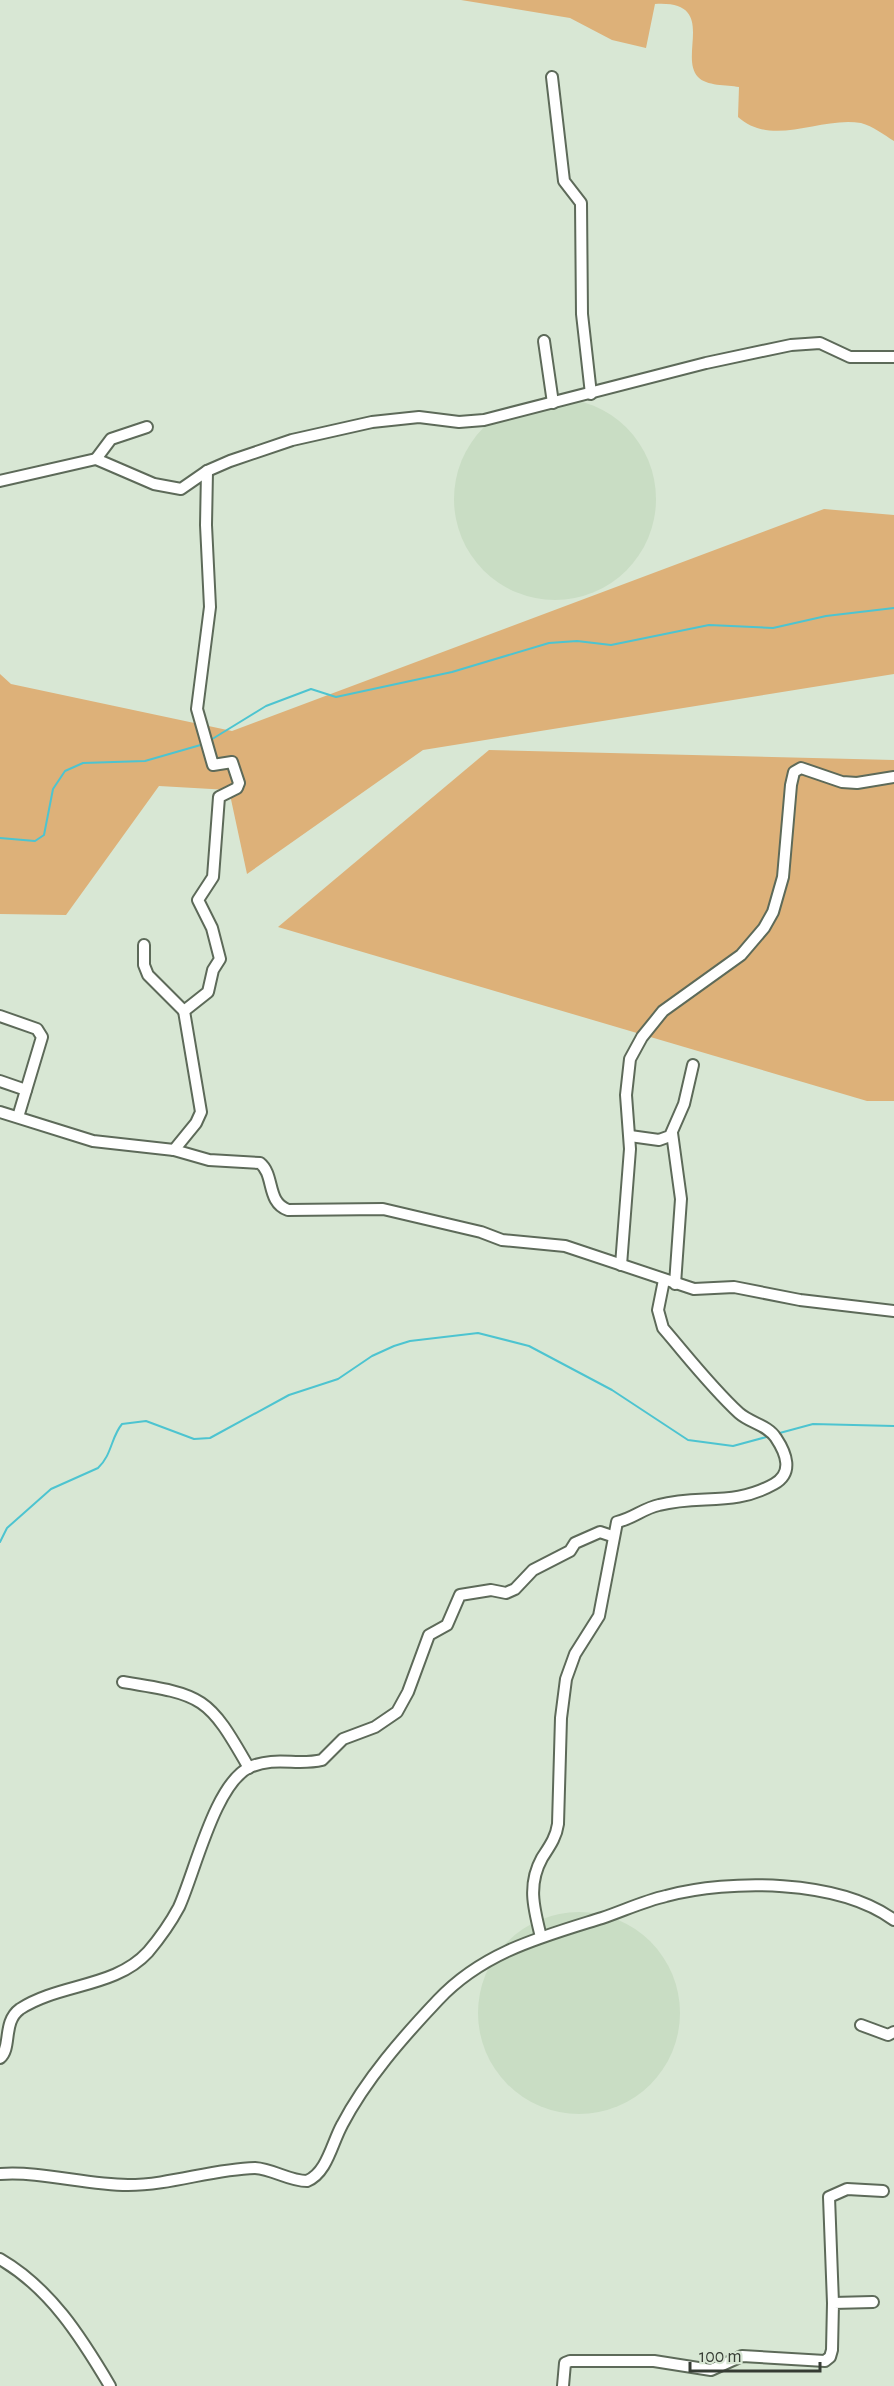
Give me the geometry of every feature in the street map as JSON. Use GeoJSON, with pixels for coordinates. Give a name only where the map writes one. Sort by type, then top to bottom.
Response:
{"type":"FeatureCollection","features":[{"type":"Feature","properties":{"kind":"street"},"geometry":{"type":"LineString","coordinates":[[552,77],[564,181],[580,204],[582,314],[591,394]]}},
{"type":"Feature","properties":{"kind":"street"},"geometry":{"type":"LineString","coordinates":[[544,341],[553,403]]}},
{"type":"Feature","properties":{"kind":"street"},"geometry":{"type":"LineString","coordinates":[[0,481],[96,459],[170,489],[186,487],[207,471],[292,440],[372,422],[419,417],[459,422],[484,420],[706,363],[807,343],[825,344],[850,357],[894,357]]}},
{"type":"Feature","properties":{"kind":"street"},"geometry":{"type":"LineString","coordinates":[[96,459],[111,439],[147,428]]}},
{"type":"Feature","properties":{"kind":"street"},"geometry":{"type":"LineString","coordinates":[[184,1011],[208,992],[213,970],[220,959],[212,928],[198,900],[213,877],[219,797],[237,788],[239,783],[232,762],[213,765],[197,709],[210,607],[206,525],[207,471]]}},
{"type":"Feature","properties":{"kind":"street"},"geometry":{"type":"LineString","coordinates":[[621,1265],[630,1136],[626,1082],[635,1048],[663,1011],[750,947],[773,912],[783,877],[794,772],[801,768],[828,779],[857,783],[894,777]]}},
{"type":"Feature","properties":{"kind":"street"},"geometry":{"type":"LineString","coordinates":[[144,945],[146,971],[184,1011],[201,1112],[174,1150]]}},
{"type":"Feature","properties":{"kind":"street"},"geometry":{"type":"LineString","coordinates":[[0,1016],[41,1032],[42,1038],[18,1117]]}},
{"type":"Feature","properties":{"kind":"street"},"geometry":{"type":"LineString","coordinates":[[675,1284],[681,1199],[672,1134],[684,1104],[693,1065]]}},
{"type":"Feature","properties":{"kind":"street"},"geometry":{"type":"LineString","coordinates":[[0,1081],[26,1090]]}},
{"type":"Feature","properties":{"kind":"street"},"geometry":{"type":"LineString","coordinates":[[0,1112],[93,1141],[174,1150],[209,1160],[260,1163],[266,1169],[276,1200],[288,1210],[383,1209],[481,1232],[502,1240],[565,1246],[675,1284],[700,1290],[734,1287],[800,1299],[894,1311]]}},
{"type":"Feature","properties":{"kind":"street"},"geometry":{"type":"LineString","coordinates":[[630,1136],[662,1140],[672,1134]]}},
{"type":"Feature","properties":{"kind":"street"},"geometry":{"type":"LineString","coordinates":[[541,1937],[532,1885],[534,1875],[555,1838],[558,1824],[564,1691],[575,1654],[599,1616],[612,1536],[617,1522],[657,1505],[677,1501],[721,1501],[775,1484],[784,1476],[787,1464],[787,1456],[774,1434],[741,1415],[663,1328],[658,1310],[664,1280]]}},
{"type":"Feature","properties":{"kind":"street"},"geometry":{"type":"LineString","coordinates":[[0,2058],[4,2053],[8,2030],[17,2012],[45,1996],[118,1974],[147,1952],[178,1909],[224,1791],[249,1768],[278,1759],[321,1760],[343,1739],[386,1721],[397,1712],[408,1692],[429,1635],[447,1625],[460,1595],[491,1590],[506,1593],[515,1589],[533,1570],[570,1551],[575,1543],[600,1532],[612,1536]]}},
{"type":"Feature","properties":{"kind":"street"},"geometry":{"type":"LineString","coordinates":[[123,1682],[176,1690],[203,1702],[227,1729],[249,1768]]}},
{"type":"Feature","properties":{"kind":"street"},"geometry":{"type":"LineString","coordinates":[[0,2174],[28,2174],[97,2183],[137,2184],[255,2168],[272,2170],[295,2180],[311,2180],[321,2171],[340,2127],[365,2087],[438,2000],[458,1980],[484,1961],[541,1937],[666,1895],[727,1888],[819,1889],[850,1898],[892,1917]]}},
{"type":"Feature","properties":{"kind":"street"},"geometry":{"type":"LineString","coordinates":[[861,2025],[888,2035],[894,2032]]}},
{"type":"Feature","properties":{"kind":"street"},"geometry":{"type":"LineString","coordinates":[[563,2386],[566,2364],[570,2361],[654,2361],[711,2370],[742,2356],[825,2361],[830,2357],[832,2350],[829,2197],[848,2189],[883,2191]]}},
{"type":"Feature","properties":{"kind":"street"},"geometry":{"type":"LineString","coordinates":[[0,2259],[29,2280],[64,2314],[110,2386]]}},
{"type":"Feature","properties":{"kind":"street"},"geometry":{"type":"LineString","coordinates":[[832,2303],[873,2302]]}},
{"type":"Feature","properties":{"kind":"shaded area"},"geometry":{"type":"Polygon","coordinates":[[[461,0],[894,0],[894,141],[874,128],[861,123],[829,123],[781,131],[752,126],[738,117],[739,87],[711,84],[698,77],[693,68],[691,20],[686,11],[674,5],[655,4],[646,48],[612,40],[570,18],[461,0]]]}},
{"type":"Feature","properties":{"kind":"shaded area"},"geometry":{"type":"Polygon","coordinates":[[[545,398],[565,398],[584,402],[603,410],[633,435],[644,451],[652,470],[656,499],[652,528],[644,547],[619,577],[603,588],[584,596],[565,600],[545,600],[526,596],[507,588],[477,563],[466,547],[458,528],[454,509],[454,489],[458,470],[466,451],[491,421],[507,410],[526,402],[545,398]]]}},
{"type":"Feature","properties":{"kind":"shaded area"},"geometry":{"type":"Polygon","coordinates":[[[824,509],[894,515],[894,674],[423,750],[247,874],[229,790],[159,786],[66,915],[0,914],[0,674],[11,684],[232,731],[824,509]]]}},
{"type":"Feature","properties":{"kind":"shaded area"},"geometry":{"type":"Polygon","coordinates":[[[489,750],[894,760],[894,1101],[867,1101],[278,927],[489,750]]]}},
{"type":"Feature","properties":{"kind":"shaded area"},"geometry":{"type":"Polygon","coordinates":[[[569,1912],[589,1912],[608,1916],[627,1924],[657,1949],[668,1965],[676,1984],[680,2013],[676,2042],[668,2061],[643,2091],[627,2102],[608,2110],[589,2114],[569,2114],[550,2110],[531,2102],[501,2077],[490,2061],[482,2042],[478,2023],[478,2003],[482,1984],[490,1965],[515,1935],[531,1924],[550,1916],[569,1912]]]}},
{"type":"Feature","properties":{"kind":"waterway"},"geometry":{"type":"LineString","coordinates":[[209,741],[266,706],[311,689],[336,697],[452,672],[549,643],[577,641],[611,645],[709,625],[773,628],[826,616],[894,608]]}},
{"type":"Feature","properties":{"kind":"waterway"},"geometry":{"type":"LineString","coordinates":[[0,838],[35,841],[44,835],[53,789],[65,771],[83,763],[145,761],[204,744]]}},
{"type":"Feature","properties":{"kind":"waterway"},"geometry":{"type":"LineString","coordinates":[[0,1542],[7,1528],[51,1489],[98,1468],[103,1463],[122,1424],[146,1421],[194,1439],[210,1438],[289,1395],[338,1379],[372,1356],[410,1341],[478,1333],[529,1346],[612,1390],[688,1440],[733,1446],[770,1436]]}},
{"type":"Feature","properties":{"kind":"waterway"},"geometry":{"type":"LineString","coordinates":[[776,1434],[813,1424],[894,1426]]}}]}
